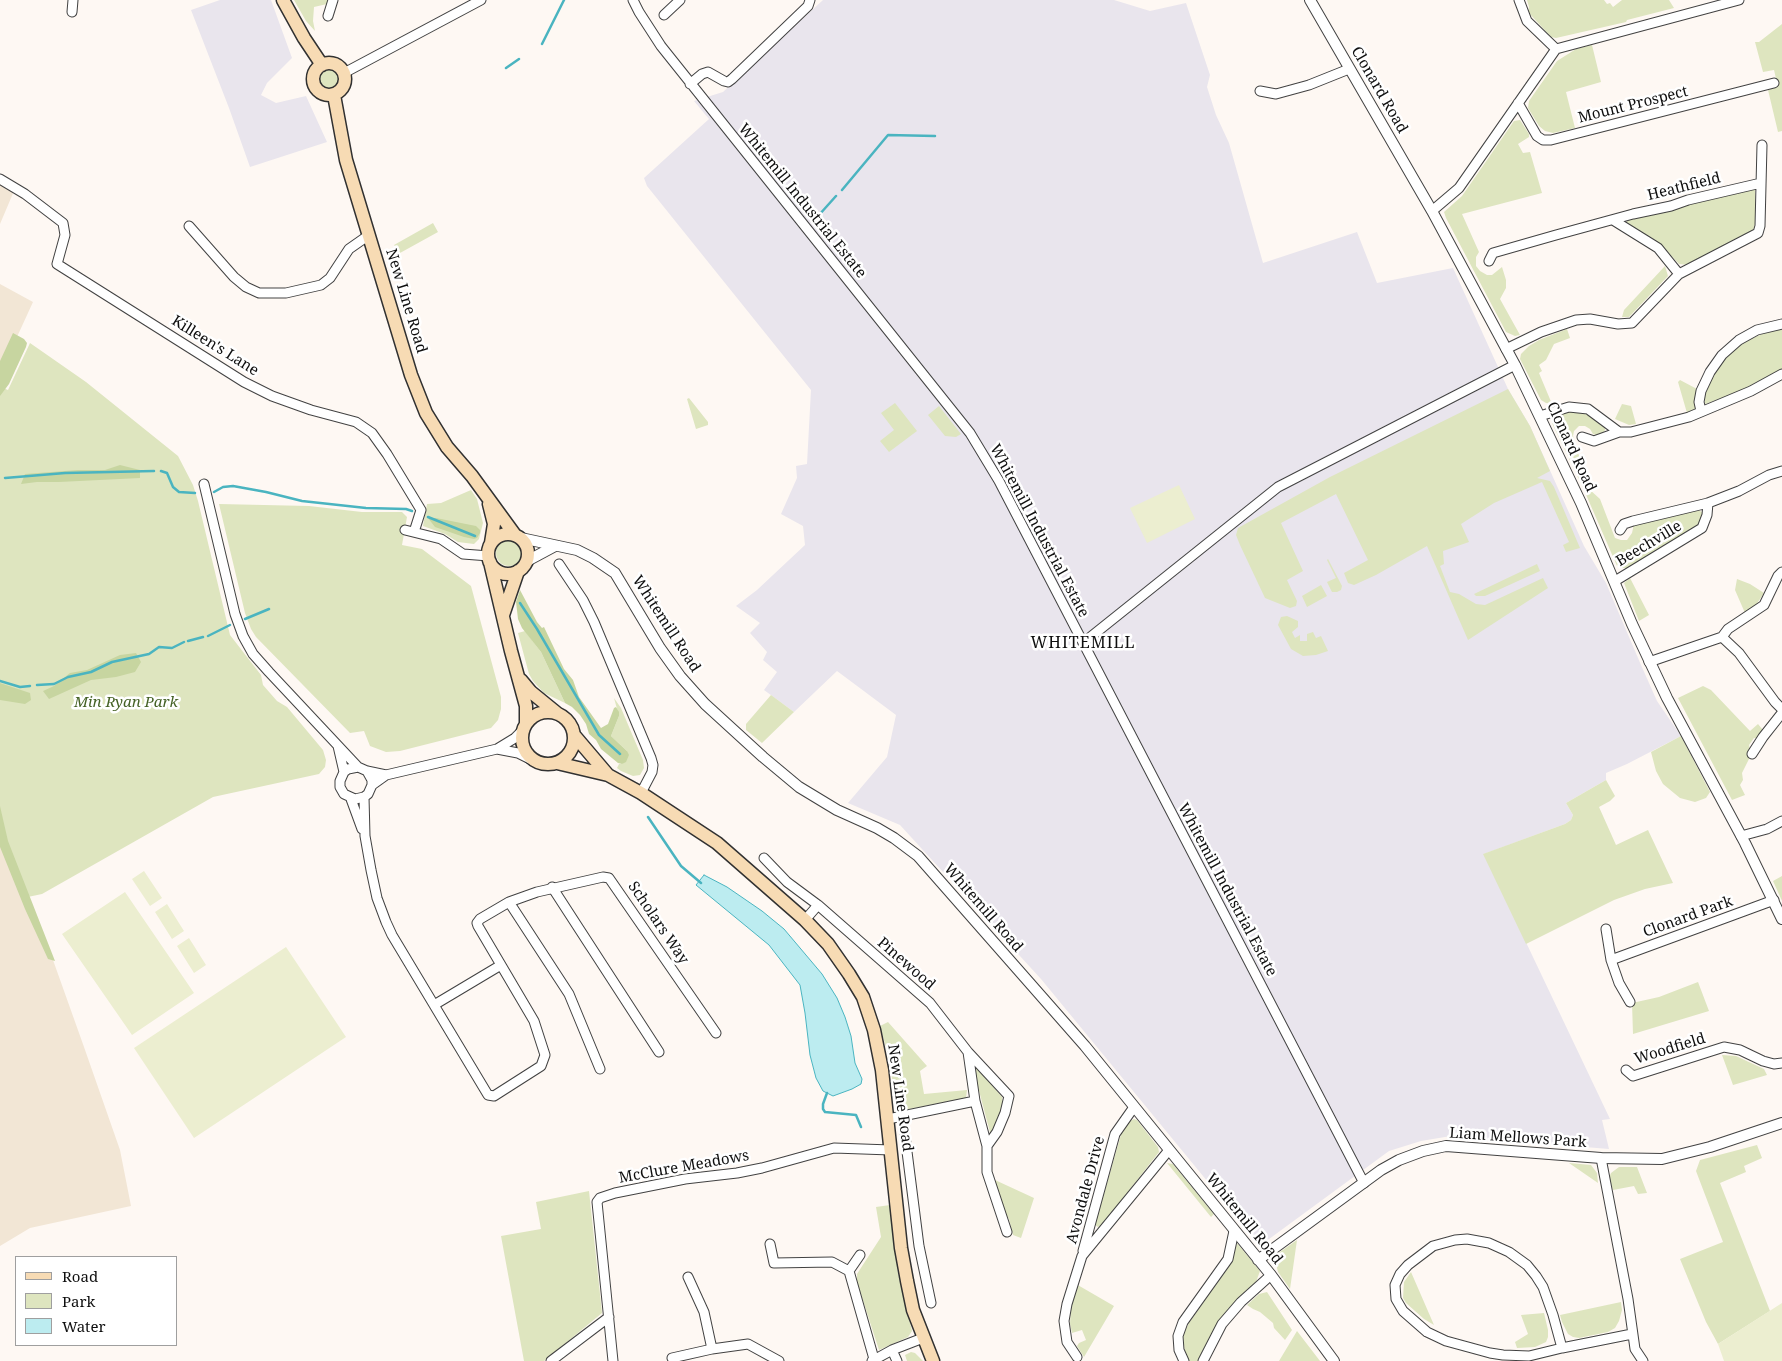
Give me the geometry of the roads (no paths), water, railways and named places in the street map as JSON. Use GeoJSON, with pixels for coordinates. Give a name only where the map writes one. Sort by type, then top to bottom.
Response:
{"type":"FeatureCollection","features":[{"type":"Feature","properties":{"kind":"main road"},"geometry":{"type":"LineString","coordinates":[[283,0],[304,38],[322,65]]}},
{"type":"Feature","properties":{"kind":"main road"},"geometry":{"type":"LineString","coordinates":[[332,64],[344,73],[345,83],[334,95],[319,92],[314,84],[315,72],[322,65],[332,64]]}},
{"type":"Feature","properties":{"kind":"main road","name":"New Line Road"},"geometry":{"type":"LineString","coordinates":[[334,95],[346,160],[411,375],[426,413],[447,447],[518,536]]}},
{"type":"Feature","properties":{"kind":"main road","name":"New Line Road"},"geometry":{"type":"LineString","coordinates":[[488,499],[494,524],[492,543]]}},
{"type":"Feature","properties":{"kind":"main road"},"geometry":{"type":"LineString","coordinates":[[503,614],[528,549],[518,536],[502,535],[492,543],[489,559],[526,706],[522,746],[532,760],[540,764],[557,764],[571,752],[574,744],[572,726],[566,719],[531,692],[520,679]]}},
{"type":"Feature","properties":{"kind":"main road"},"geometry":{"type":"LineString","coordinates":[[489,559],[500,572],[506,573],[522,566]]}},
{"type":"Feature","properties":{"kind":"main road"},"geometry":{"type":"LineString","coordinates":[[525,726],[532,717],[540,713],[558,714]]}},
{"type":"Feature","properties":{"kind":"main road","name":"New Line Road"},"geometry":{"type":"LineString","coordinates":[[574,735],[608,775]]}},
{"type":"Feature","properties":{"kind":"main road","name":"New Line Road"},"geometry":{"type":"LineString","coordinates":[[557,764],[608,775],[641,792],[717,843],[806,920],[828,944],[863,998],[874,1030],[882,1070],[902,1248],[914,1310],[933,1361]]}},
{"type":"Feature","properties":{"kind":"street"},"geometry":{"type":"LineString","coordinates":[[72,12],[73,0]]}},
{"type":"Feature","properties":{"kind":"street"},"geometry":{"type":"LineString","coordinates":[[328,16],[333,0]]}},
{"type":"Feature","properties":{"kind":"street"},"geometry":{"type":"LineString","coordinates":[[344,73],[481,0]]}},
{"type":"Feature","properties":{"kind":"street","name":"Whitemill Industrial Estate"},"geometry":{"type":"LineString","coordinates":[[633,0],[661,46],[690,84],[970,433],[999,482],[1364,1183]]}},
{"type":"Feature","properties":{"kind":"street"},"geometry":{"type":"LineString","coordinates":[[664,14],[680,0]]}},
{"type":"Feature","properties":{"kind":"street"},"geometry":{"type":"LineString","coordinates":[[690,84],[702,74],[708,72],[728,82],[808,6],[810,0]]}},
{"type":"Feature","properties":{"kind":"street","name":"Clonard Road"},"geometry":{"type":"LineString","coordinates":[[1310,0],[1432,211],[1515,364],[1615,581],[1649,662],[1741,836],[1782,919]]}},
{"type":"Feature","properties":{"kind":"street"},"geometry":{"type":"LineString","coordinates":[[1519,0],[1527,21],[1556,49]]}},
{"type":"Feature","properties":{"kind":"street"},"geometry":{"type":"LineString","coordinates":[[1432,211],[1459,188],[1556,49],[1711,3],[1739,0]]}},
{"type":"Feature","properties":{"kind":"street"},"geometry":{"type":"LineString","coordinates":[[1260,91],[1276,94],[1328,78],[1349,69]]}},
{"type":"Feature","properties":{"kind":"street","name":"Mount Prospect"},"geometry":{"type":"LineString","coordinates":[[1518,104],[1537,136],[1543,140],[1551,140],[1774,83]]}},
{"type":"Feature","properties":{"kind":"street"},"geometry":{"type":"LineString","coordinates":[[1506,350],[1541,332],[1576,320],[1618,324],[1632,323],[1679,274],[1758,233],[1760,226],[1762,145]]}},
{"type":"Feature","properties":{"kind":"street","name":"Killeen's Lane"},"geometry":{"type":"LineString","coordinates":[[0,179],[25,194],[63,222],[66,234],[57,264],[244,382],[272,396],[311,410],[356,422],[372,433],[387,454],[420,510],[410,531],[441,539],[463,554],[489,559]]}},
{"type":"Feature","properties":{"kind":"street","name":"Heathfield"},"geometry":{"type":"LineString","coordinates":[[1489,260],[1493,253],[1613,220],[1761,183]]}},
{"type":"Feature","properties":{"kind":"street"},"geometry":{"type":"LineString","coordinates":[[1613,220],[1658,248],[1679,274]]}},
{"type":"Feature","properties":{"kind":"street"},"geometry":{"type":"LineString","coordinates":[[189,226],[234,277],[259,293],[286,293],[321,285],[330,278],[349,249],[369,235]]}},
{"type":"Feature","properties":{"kind":"street"},"geometry":{"type":"LineString","coordinates":[[1701,411],[1699,402],[1701,391],[1710,372],[1722,355],[1739,340],[1757,330],[1782,324]]}},
{"type":"Feature","properties":{"kind":"street"},"geometry":{"type":"LineString","coordinates":[[1083,643],[1278,487],[1515,364]]}},
{"type":"Feature","properties":{"kind":"street"},"geometry":{"type":"LineString","coordinates":[[1582,437],[1594,441],[1619,432],[1631,432],[1689,417],[1751,391],[1782,374]]}},
{"type":"Feature","properties":{"kind":"street"},"geometry":{"type":"LineString","coordinates":[[1540,416],[1569,406],[1588,409],[1619,432]]}},
{"type":"Feature","properties":{"kind":"street","name":"Beechville"},"geometry":{"type":"LineString","coordinates":[[1620,530],[1624,524],[1633,521],[1708,503],[1782,471]]}},
{"type":"Feature","properties":{"kind":"street"},"geometry":{"type":"LineString","coordinates":[[204,484],[235,614],[243,636],[253,654],[358,767],[386,775]]}},
{"type":"Feature","properties":{"kind":"street","name":"Beechville"},"geometry":{"type":"LineString","coordinates":[[1615,581],[1702,528],[1707,515],[1708,503]]}},
{"type":"Feature","properties":{"kind":"street","name":"Whitemill Road"},"geometry":{"type":"LineString","coordinates":[[518,536],[578,550],[594,558],[615,573],[660,648],[680,676],[705,704],[799,787],[837,810],[877,828],[918,856],[1070,1029],[1271,1275],[1334,1361]]}},
{"type":"Feature","properties":{"kind":"street"},"geometry":{"type":"LineString","coordinates":[[522,566],[555,546]]}},
{"type":"Feature","properties":{"kind":"street"},"geometry":{"type":"LineString","coordinates":[[559,564],[594,622],[651,758],[652,772],[641,792]]}},
{"type":"Feature","properties":{"kind":"street"},"geometry":{"type":"LineString","coordinates":[[1649,662],[1722,637],[1728,629],[1764,605],[1778,576],[1782,572]]}},
{"type":"Feature","properties":{"kind":"street"},"geometry":{"type":"LineString","coordinates":[[1722,637],[1739,653],[1775,702],[1782,708]]}},
{"type":"Feature","properties":{"kind":"street"},"geometry":{"type":"LineString","coordinates":[[1752,754],[1782,714]]}},
{"type":"Feature","properties":{"kind":"street"},"geometry":{"type":"LineString","coordinates":[[372,785],[386,775],[496,749],[515,738],[525,726]]}},
{"type":"Feature","properties":{"kind":"street"},"geometry":{"type":"LineString","coordinates":[[338,746],[344,772]]}},
{"type":"Feature","properties":{"kind":"street"},"geometry":{"type":"LineString","coordinates":[[496,749],[518,753],[532,760]]}},
{"type":"Feature","properties":{"kind":"street"},"geometry":{"type":"LineString","coordinates":[[358,767],[348,768],[344,772],[341,776],[340,787],[344,794],[351,799],[365,836]]}},
{"type":"Feature","properties":{"kind":"street"},"geometry":{"type":"LineString","coordinates":[[351,799],[364,798],[368,794],[372,780],[367,771]]}},
{"type":"Feature","properties":{"kind":"street"},"geometry":{"type":"LineString","coordinates":[[364,798],[365,836]]}},
{"type":"Feature","properties":{"kind":"street"},"geometry":{"type":"LineString","coordinates":[[1741,836],[1767,829],[1782,821]]}},
{"type":"Feature","properties":{"kind":"street","name":"Scholars Way"},"geometry":{"type":"LineString","coordinates":[[365,836],[375,891],[392,935],[488,1095],[494,1096],[541,1066],[546,1055],[531,1015],[477,923],[480,919],[509,902],[552,887],[603,877],[609,878],[716,1033]]}},
{"type":"Feature","properties":{"kind":"street","name":"Pinewood"},"geometry":{"type":"LineString","coordinates":[[764,858],[787,882],[818,905],[930,1003],[968,1052],[1009,1096],[1005,1113],[997,1132],[987,1146]]}},
{"type":"Feature","properties":{"kind":"street"},"geometry":{"type":"LineString","coordinates":[[552,887],[659,1052]]}},
{"type":"Feature","properties":{"kind":"street","name":"Clonard Park"},"geometry":{"type":"LineString","coordinates":[[1612,960],[1774,900]]}},
{"type":"Feature","properties":{"kind":"street"},"geometry":{"type":"LineString","coordinates":[[509,902],[569,994],[600,1069]]}},
{"type":"Feature","properties":{"kind":"street"},"geometry":{"type":"LineString","coordinates":[[806,920],[818,905]]}},
{"type":"Feature","properties":{"kind":"street"},"geometry":{"type":"LineString","coordinates":[[1606,929],[1618,983],[1630,1002]]}},
{"type":"Feature","properties":{"kind":"street"},"geometry":{"type":"LineString","coordinates":[[434,1005],[501,965]]}},
{"type":"Feature","properties":{"kind":"street","name":"Woodfield"},"geometry":{"type":"LineString","coordinates":[[1626,1070],[1633,1076],[1724,1047],[1740,1050],[1763,1061],[1774,1064],[1782,1063]]}},
{"type":"Feature","properties":{"kind":"street","name":"Pinewood"},"geometry":{"type":"LineString","coordinates":[[968,1052],[975,1101],[987,1146],[987,1172],[1007,1232]]}},
{"type":"Feature","properties":{"kind":"street"},"geometry":{"type":"LineString","coordinates":[[888,1119],[975,1101]]}},
{"type":"Feature","properties":{"kind":"street","name":"Avondale Drive"},"geometry":{"type":"LineString","coordinates":[[1077,1357],[1067,1342],[1064,1321],[1067,1304],[1115,1134],[1134,1107]]}},
{"type":"Feature","properties":{"kind":"street"},"geometry":{"type":"LineString","coordinates":[[1601,1158],[1662,1159],[1701,1149],[1782,1123]]}},
{"type":"Feature","properties":{"kind":"street"},"geometry":{"type":"LineString","coordinates":[[905,1136],[918,1246],[931,1303]]}},
{"type":"Feature","properties":{"kind":"street","name":"Liam Mellows Park"},"geometry":{"type":"LineString","coordinates":[[1258,1260],[1399,1160],[1423,1152],[1446,1146],[1601,1158],[1627,1292],[1635,1349],[1643,1361]]}},
{"type":"Feature","properties":{"kind":"street","name":"McClure Meadows"},"geometry":{"type":"LineString","coordinates":[[614,1361],[596,1202],[600,1198],[615,1193],[685,1179],[762,1168],[834,1148],[891,1150]]}},
{"type":"Feature","properties":{"kind":"street","name":"Avondale Drive"},"geometry":{"type":"LineString","coordinates":[[1082,1256],[1169,1150]]}},
{"type":"Feature","properties":{"kind":"street"},"geometry":{"type":"LineString","coordinates":[[1184,1361],[1179,1350],[1178,1336],[1183,1322],[1228,1258],[1234,1231]]}},
{"type":"Feature","properties":{"kind":"street"},"geometry":{"type":"LineString","coordinates":[[1562,1348],[1543,1287],[1527,1265],[1509,1252],[1489,1243],[1466,1239],[1433,1246],[1408,1265],[1400,1274],[1395,1285],[1396,1299],[1403,1311],[1427,1332],[1446,1341],[1503,1358],[1529,1358],[1562,1348],[1632,1334]]}},
{"type":"Feature","properties":{"kind":"street"},"geometry":{"type":"LineString","coordinates":[[770,1244],[774,1263],[832,1262],[849,1271],[873,1360],[892,1350],[924,1338]]}},
{"type":"Feature","properties":{"kind":"street"},"geometry":{"type":"LineString","coordinates":[[902,1248],[918,1246]]}},
{"type":"Feature","properties":{"kind":"street"},"geometry":{"type":"LineString","coordinates":[[849,1271],[860,1255]]}},
{"type":"Feature","properties":{"kind":"street"},"geometry":{"type":"LineString","coordinates":[[1203,1361],[1222,1324],[1241,1302],[1271,1275]]}},
{"type":"Feature","properties":{"kind":"street"},"geometry":{"type":"LineString","coordinates":[[688,1277],[704,1312],[712,1348]]}},
{"type":"Feature","properties":{"kind":"street"},"geometry":{"type":"LineString","coordinates":[[551,1361],[609,1317]]}},
{"type":"Feature","properties":{"kind":"street"},"geometry":{"type":"LineString","coordinates":[[672,1358],[712,1348],[748,1344],[779,1361]]}},
{"type":"Feature","properties":{"kind":"street"},"geometry":{"type":"LineString","coordinates":[[892,1350],[897,1361]]}},
{"type":"Feature","properties":{"kind":"water"},"geometry":{"type":"Polygon","coordinates":[[[704,875],[727,887],[784,929],[822,974],[837,998],[845,1017],[851,1036],[855,1063],[862,1079],[861,1084],[833,1096],[823,1091],[816,1078],[810,1055],[800,985],[769,945],[696,885],[704,875]]]}},
{"type":"Feature","properties":{"kind":"waterway"},"geometry":{"type":"LineString","coordinates":[[542,44],[564,0]]}},
{"type":"Feature","properties":{"kind":"waterway"},"geometry":{"type":"LineString","coordinates":[[506,68],[519,59]]}},
{"type":"Feature","properties":{"kind":"waterway"},"geometry":{"type":"LineString","coordinates":[[842,190],[888,135],[935,136]]}},
{"type":"Feature","properties":{"kind":"waterway"},"geometry":{"type":"LineString","coordinates":[[819,215],[836,196]]}},
{"type":"Feature","properties":{"kind":"waterway"},"geometry":{"type":"LineString","coordinates":[[5,478],[65,473],[154,471]]}},
{"type":"Feature","properties":{"kind":"waterway"},"geometry":{"type":"LineString","coordinates":[[161,471],[167,473],[173,487],[179,492],[195,493]]}},
{"type":"Feature","properties":{"kind":"waterway"},"geometry":{"type":"LineString","coordinates":[[214,492],[223,487],[233,486],[302,501],[412,511]]}},
{"type":"Feature","properties":{"kind":"waterway"},"geometry":{"type":"LineString","coordinates":[[428,517],[475,536]]}},
{"type":"Feature","properties":{"kind":"waterway"},"geometry":{"type":"LineString","coordinates":[[520,603],[599,735],[620,754]]}},
{"type":"Feature","properties":{"kind":"waterway"},"geometry":{"type":"LineString","coordinates":[[245,619],[269,609]]}},
{"type":"Feature","properties":{"kind":"waterway"},"geometry":{"type":"LineString","coordinates":[[208,636],[230,625]]}},
{"type":"Feature","properties":{"kind":"waterway"},"geometry":{"type":"LineString","coordinates":[[188,641],[203,637]]}},
{"type":"Feature","properties":{"kind":"waterway"},"geometry":{"type":"LineString","coordinates":[[37,685],[54,684],[68,677],[91,672],[112,662],[149,654],[159,647],[172,648],[184,642]]}},
{"type":"Feature","properties":{"kind":"waterway"},"geometry":{"type":"LineString","coordinates":[[0,681],[20,687],[30,686]]}},
{"type":"Feature","properties":{"kind":"waterway"},"geometry":{"type":"LineString","coordinates":[[648,817],[681,866],[701,883]]}},
{"type":"Feature","properties":{"kind":"waterway"},"geometry":{"type":"LineString","coordinates":[[827,1093],[823,1104],[825,1112],[856,1115],[861,1127]]}},
{"type":"Feature","properties":{"kind":"district","name":"WHITEMILL"},"geometry":{"type":"Point","coordinates":[1083,643]}},
{"type":"Feature","properties":{"kind":"park label","name":"Min Ryan Park"},"geometry":{"type":"Point","coordinates":[126,703]}}]}
